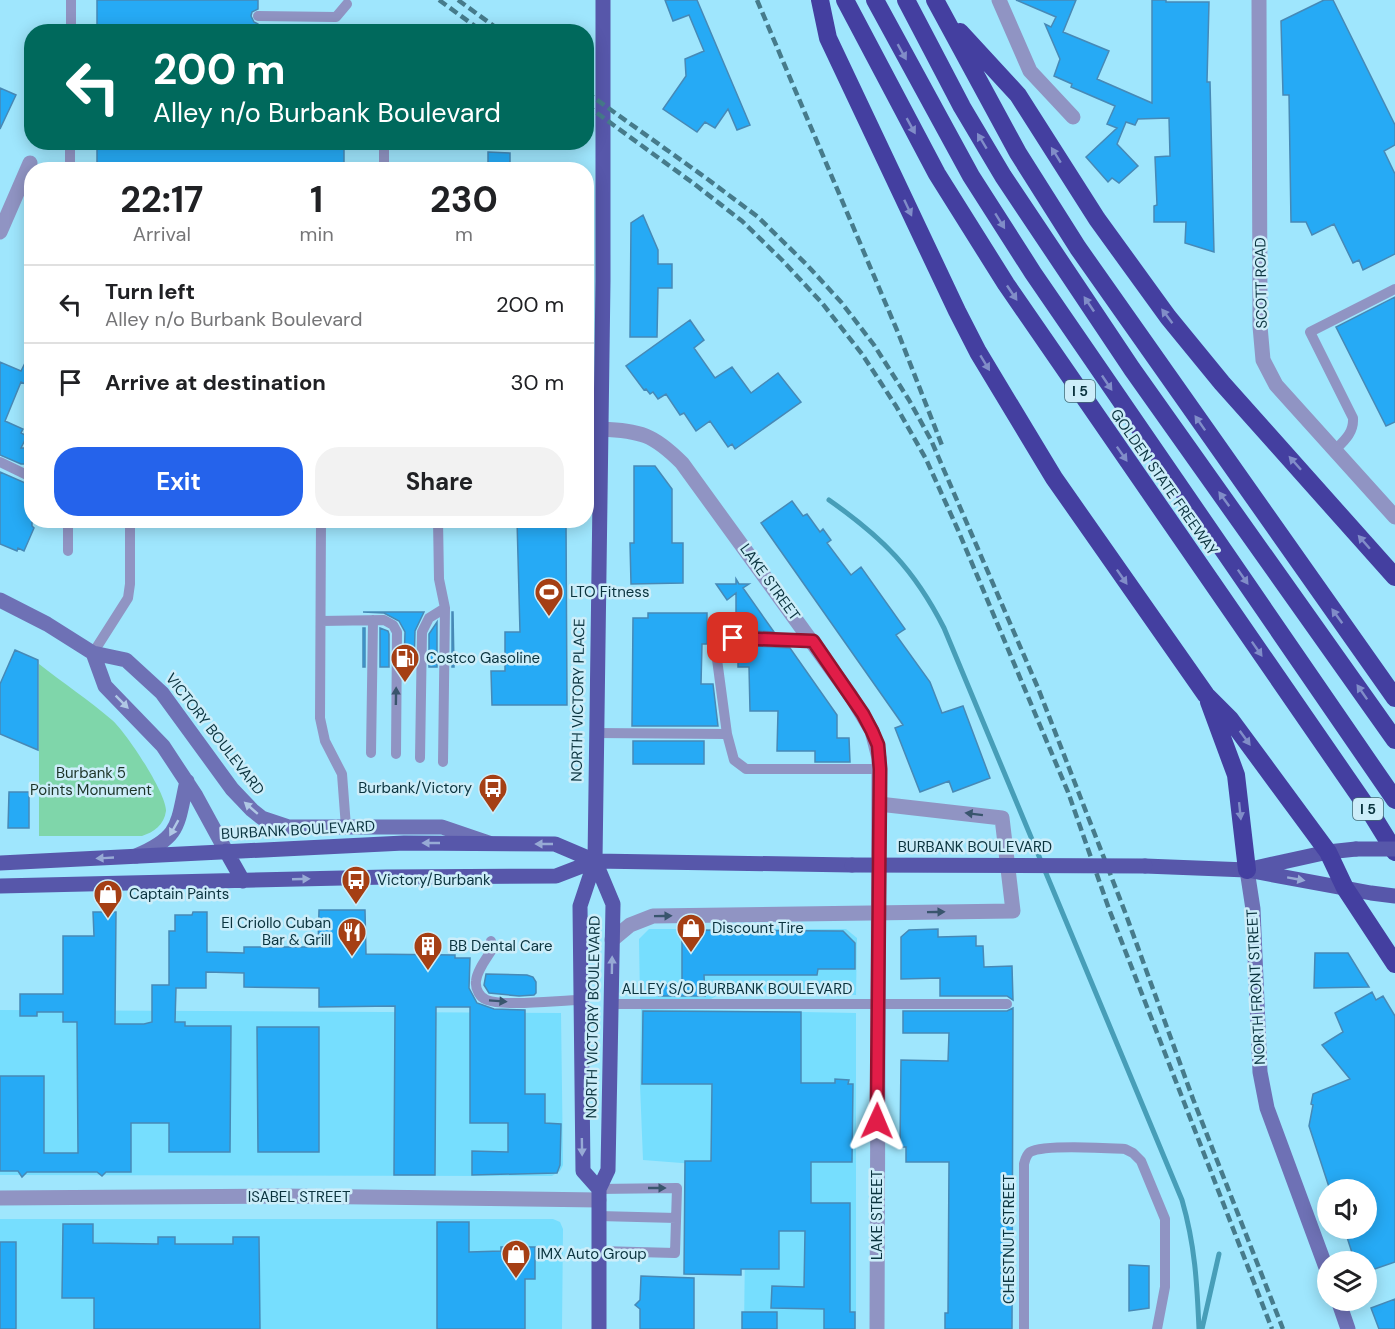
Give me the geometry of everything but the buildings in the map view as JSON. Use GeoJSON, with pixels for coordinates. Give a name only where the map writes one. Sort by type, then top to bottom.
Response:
{"type":"FeatureCollection","features":[{"type":"Feature","properties":{"kind":"highway"},"geometry":{"type":"LineString","coordinates":[[819,0],[828,38],[978,352],[1054,478],[1206,695],[1230,718],[1328,852],[1345,888],[1395,964]]}},
{"type":"Feature","properties":{"kind":"highway","name":"GOLDEN STATE FREEWAY"},"geometry":{"type":"LineString","coordinates":[[845,0],[938,174],[1000,274],[1395,851]]}},
{"type":"Feature","properties":{"kind":"highway"},"geometry":{"type":"LineString","coordinates":[[875,0],[971,176],[1033,273],[1395,800]]}},
{"type":"Feature","properties":{"kind":"highway"},"geometry":{"type":"LineString","coordinates":[[906,0],[962,107],[1003,176],[1132,369],[1395,740]]}},
{"type":"Feature","properties":{"kind":"highway"},"geometry":{"type":"LineString","coordinates":[[938,5],[1018,95],[1097,219],[1168,317],[1222,383],[1395,577]]}},
{"type":"Feature","properties":{"kind":"highway"},"geometry":{"type":"LineString","coordinates":[[938,5],[1018,153],[1078,248],[1395,698]]}},
{"type":"Feature","properties":{"kind":"highway"},"geometry":{"type":"LineString","coordinates":[[1206,695],[1236,775],[1246,870]]}},
{"type":"Feature","properties":{"kind":"main road","name":"NORTH VICTORY PLACE"},"geometry":{"type":"LineString","coordinates":[[595,861],[594,429],[603,0]]}},
{"type":"Feature","properties":{"kind":"main road","name":"VICTORY BOULEVARD"},"geometry":{"type":"LineString","coordinates":[[0,600],[46,624],[93,653],[126,660],[143,674],[162,693],[241,799],[262,818],[289,827],[442,827],[490,844]]}},
{"type":"Feature","properties":{"kind":"main road"},"geometry":{"type":"LineString","coordinates":[[93,653],[105,686],[163,746],[187,781],[243,880]]}},
{"type":"Feature","properties":{"kind":"main road"},"geometry":{"type":"LineString","coordinates":[[136,856],[170,837],[176,829],[187,781]]}},
{"type":"Feature","properties":{"kind":"main road","name":"BURBANK BOULEVARD"},"geometry":{"type":"LineString","coordinates":[[0,863],[404,843],[555,844],[595,861]]}},
{"type":"Feature","properties":{"kind":"main road","name":"BURBANK BOULEVARD"},"geometry":{"type":"LineString","coordinates":[[1246,870],[1328,852],[1356,849],[1395,851]]}},
{"type":"Feature","properties":{"kind":"main road","name":"BURBANK BOULEVARD"},"geometry":{"type":"LineString","coordinates":[[0,886],[387,877],[556,876],[595,861],[1185,867],[1246,870],[1395,896]]}},
{"type":"Feature","properties":{"kind":"main road","name":"NORTH VICTORY BOULEVARD"},"geometry":{"type":"LineString","coordinates":[[595,861],[613,904],[608,1170],[599,1194],[599,1329]]}},
{"type":"Feature","properties":{"kind":"main road","name":"NORTH VICTORY BOULEVARD"},"geometry":{"type":"LineString","coordinates":[[595,861],[580,906],[583,1171],[599,1194]]}},
{"type":"Feature","properties":{"kind":"main road","name":"NORTH FRONT STREET"},"geometry":{"type":"LineString","coordinates":[[1246,870],[1253,909],[1256,949],[1260,1072],[1268,1108],[1320,1251]]}},
{"type":"Feature","properties":{"kind":"main road"},"geometry":{"type":"LineString","coordinates":[[1342,1311],[1348,1329]]}},
{"type":"Feature","properties":{"kind":"street"},"geometry":{"type":"LineString","coordinates":[[999,0],[1030,70],[1072,117]]}},
{"type":"Feature","properties":{"kind":"street","name":"SCOTT ROAD"},"geometry":{"type":"LineString","coordinates":[[1259,0],[1260,314],[1263,360],[1276,385],[1395,517]]}},
{"type":"Feature","properties":{"kind":"street"},"geometry":{"type":"LineString","coordinates":[[0,232],[24,176]]}},
{"type":"Feature","properties":{"kind":"street","name":"LAKE STREET"},"geometry":{"type":"LineString","coordinates":[[594,429],[633,431],[646,435],[659,442],[682,463],[813,641],[863,714],[878,745],[880,769],[877,913],[877,1329]]}},
{"type":"Feature","properties":{"kind":"street"},"geometry":{"type":"LineString","coordinates":[[612,940],[630,925],[653,916],[1013,910],[1002,818],[879,804]]}},
{"type":"Feature","properties":{"kind":"street","name":"ISABEL STREET"},"geometry":{"type":"LineString","coordinates":[[0,1198],[599,1194]]}},
{"type":"Feature","properties":{"kind":"lane"},"geometry":{"type":"LineString","coordinates":[[71,0],[71,24]]}},
{"type":"Feature","properties":{"kind":"lane"},"geometry":{"type":"LineString","coordinates":[[258,16],[336,17],[347,4]]}},
{"type":"Feature","properties":{"kind":"lane"},"geometry":{"type":"LineString","coordinates":[[1334,451],[1351,433],[1354,426],[1353,418],[1310,332],[1395,289]]}},
{"type":"Feature","properties":{"kind":"lane"},"geometry":{"type":"LineString","coordinates":[[0,462],[24,473]]}},
{"type":"Feature","properties":{"kind":"lane"},"geometry":{"type":"LineString","coordinates":[[68,528],[68,551]]}},
{"type":"Feature","properties":{"kind":"lane"},"geometry":{"type":"LineString","coordinates":[[93,653],[128,598],[130,528]]}},
{"type":"Feature","properties":{"kind":"lane"},"geometry":{"type":"LineString","coordinates":[[321,528],[322,730],[325,741],[342,774],[346,827]]}},
{"type":"Feature","properties":{"kind":"lane"},"geometry":{"type":"LineString","coordinates":[[438,528],[439,579],[445,608],[443,762]]}},
{"type":"Feature","properties":{"kind":"lane"},"geometry":{"type":"LineString","coordinates":[[420,758],[422,632],[429,618],[445,608]]}},
{"type":"Feature","properties":{"kind":"lane"},"geometry":{"type":"LineString","coordinates":[[371,753],[373,620]]}},
{"type":"Feature","properties":{"kind":"lane"},"geometry":{"type":"LineString","coordinates":[[321,621],[389,622],[397,632],[396,754]]}},
{"type":"Feature","properties":{"kind":"lane"},"geometry":{"type":"LineString","coordinates":[[813,641],[714,637],[727,735],[734,760],[746,768],[880,769]]}},
{"type":"Feature","properties":{"kind":"lane"},"geometry":{"type":"LineString","coordinates":[[595,733],[727,735]]}},
{"type":"Feature","properties":{"kind":"lane"},"geometry":{"type":"LineString","coordinates":[[491,941],[493,948],[476,981],[477,990],[482,998],[489,1001],[524,1002],[581,1000]]}},
{"type":"Feature","properties":{"kind":"lane","name":"ALLEY S/O BURBANK BOULEVARD"},"geometry":{"type":"LineString","coordinates":[[611,1004],[1007,1004]]}},
{"type":"Feature","properties":{"kind":"lane","name":"CHESTNUT STREET"},"geometry":{"type":"LineString","coordinates":[[1023,1329],[1024,1164],[1028,1154],[1033,1151],[1066,1147],[1125,1149],[1141,1161],[1164,1219],[1165,1287],[1157,1329]]}},
{"type":"Feature","properties":{"kind":"lane"},"geometry":{"type":"LineString","coordinates":[[599,1194],[677,1188],[675,1253],[599,1251]]}},
{"type":"Feature","properties":{"kind":"lane"},"geometry":{"type":"LineString","coordinates":[[599,1216],[676,1218]]}},
{"type":"Feature","properties":{"kind":"shaded area"},"geometry":{"type":"Polygon","coordinates":[[[649,929],[846,929],[857,938],[856,995],[721,993],[711,999],[640,1000],[639,939],[649,929]]]}},
{"type":"Feature","properties":{"kind":"shaded area"},"geometry":{"type":"Polygon","coordinates":[[[641,1009],[856,1013],[856,1329],[744,1329],[746,1168],[643,1160],[640,1085],[641,1009]]]}},
{"type":"Feature","properties":{"kind":"shaded area"},"geometry":{"type":"Polygon","coordinates":[[[0,1010],[561,1013],[563,1165],[560,1171],[552,1176],[0,1175],[0,1010]]]}},
{"type":"Feature","properties":{"kind":"shaded area"},"geometry":{"type":"Polygon","coordinates":[[[0,1219],[553,1219],[560,1222],[563,1229],[562,1329],[0,1329],[0,1219]]]}},
{"type":"Feature","properties":{"kind":"green space","name":"Burbank 5 Points Monument"},"geometry":{"type":"Polygon","coordinates":[[[39,664],[112,720],[136,750],[165,803],[165,816],[154,830],[142,836],[39,836],[39,664]]]}},
{"type":"Feature","properties":{"kind":"waterway"},"geometry":{"type":"LineString","coordinates":[[829,500],[866,528],[895,556],[921,588],[944,628],[1182,1200],[1193,1248],[1199,1329]]}},
{"type":"Feature","properties":{"kind":"waterway"},"geometry":{"type":"LineString","coordinates":[[1202,1329],[1219,1254]]}},
{"type":"Feature","properties":{"kind":"railway"},"geometry":{"type":"LineString","coordinates":[[439,0],[472,24]]}},
{"type":"Feature","properties":{"kind":"railway"},"geometry":{"type":"LineString","coordinates":[[458,0],[491,24]]}},
{"type":"Feature","properties":{"kind":"railway"},"geometry":{"type":"LineString","coordinates":[[757,0],[899,335],[943,448]]}},
{"type":"Feature","properties":{"kind":"railway"},"geometry":{"type":"LineString","coordinates":[[594,98],[758,217],[841,302],[874,345],[909,400],[931,440],[1038,688],[1125,912],[1193,1099],[1283,1329]]}},
{"type":"Feature","properties":{"kind":"railway"},"geometry":{"type":"LineString","coordinates":[[594,111],[742,221],[782,260],[822,303],[862,354],[896,406],[926,459],[1068,792],[1109,909],[1272,1329]]}},
{"type":"Feature","properties":{"kind":"place","name":"LTO Fitness"},"geometry":{"type":"Point","coordinates":[549,618]}},
{"type":"Feature","properties":{"kind":"place","name":"Costco Gasoline"},"geometry":{"type":"Point","coordinates":[405,684]}},
{"type":"Feature","properties":{"kind":"place","name":"Burbank/Victory"},"geometry":{"type":"Point","coordinates":[493,814]}},
{"type":"Feature","properties":{"kind":"place","name":"Victory/Burbank"},"geometry":{"type":"Point","coordinates":[356,906]}},
{"type":"Feature","properties":{"kind":"place","name":"Captain Paints"},"geometry":{"type":"Point","coordinates":[108,920]}},
{"type":"Feature","properties":{"kind":"place","name":"Discount Tire"},"geometry":{"type":"Point","coordinates":[691,954]}},
{"type":"Feature","properties":{"kind":"place","name":"El Criollo Cuban Bar & Grill"},"geometry":{"type":"Point","coordinates":[352,958]}},
{"type":"Feature","properties":{"kind":"place","name":"BB Dental Care"},"geometry":{"type":"Point","coordinates":[428,972]}},
{"type":"Feature","properties":{"kind":"place","name":"IMX Auto Group"},"geometry":{"type":"Point","coordinates":[516,1280]}},
{"type":"Feature","properties":{"kind":"route"},"geometry":{"type":"LineString","coordinates":[[733,638],[813,641],[863,714],[878,745],[880,769],[877,1121]]}}]}
